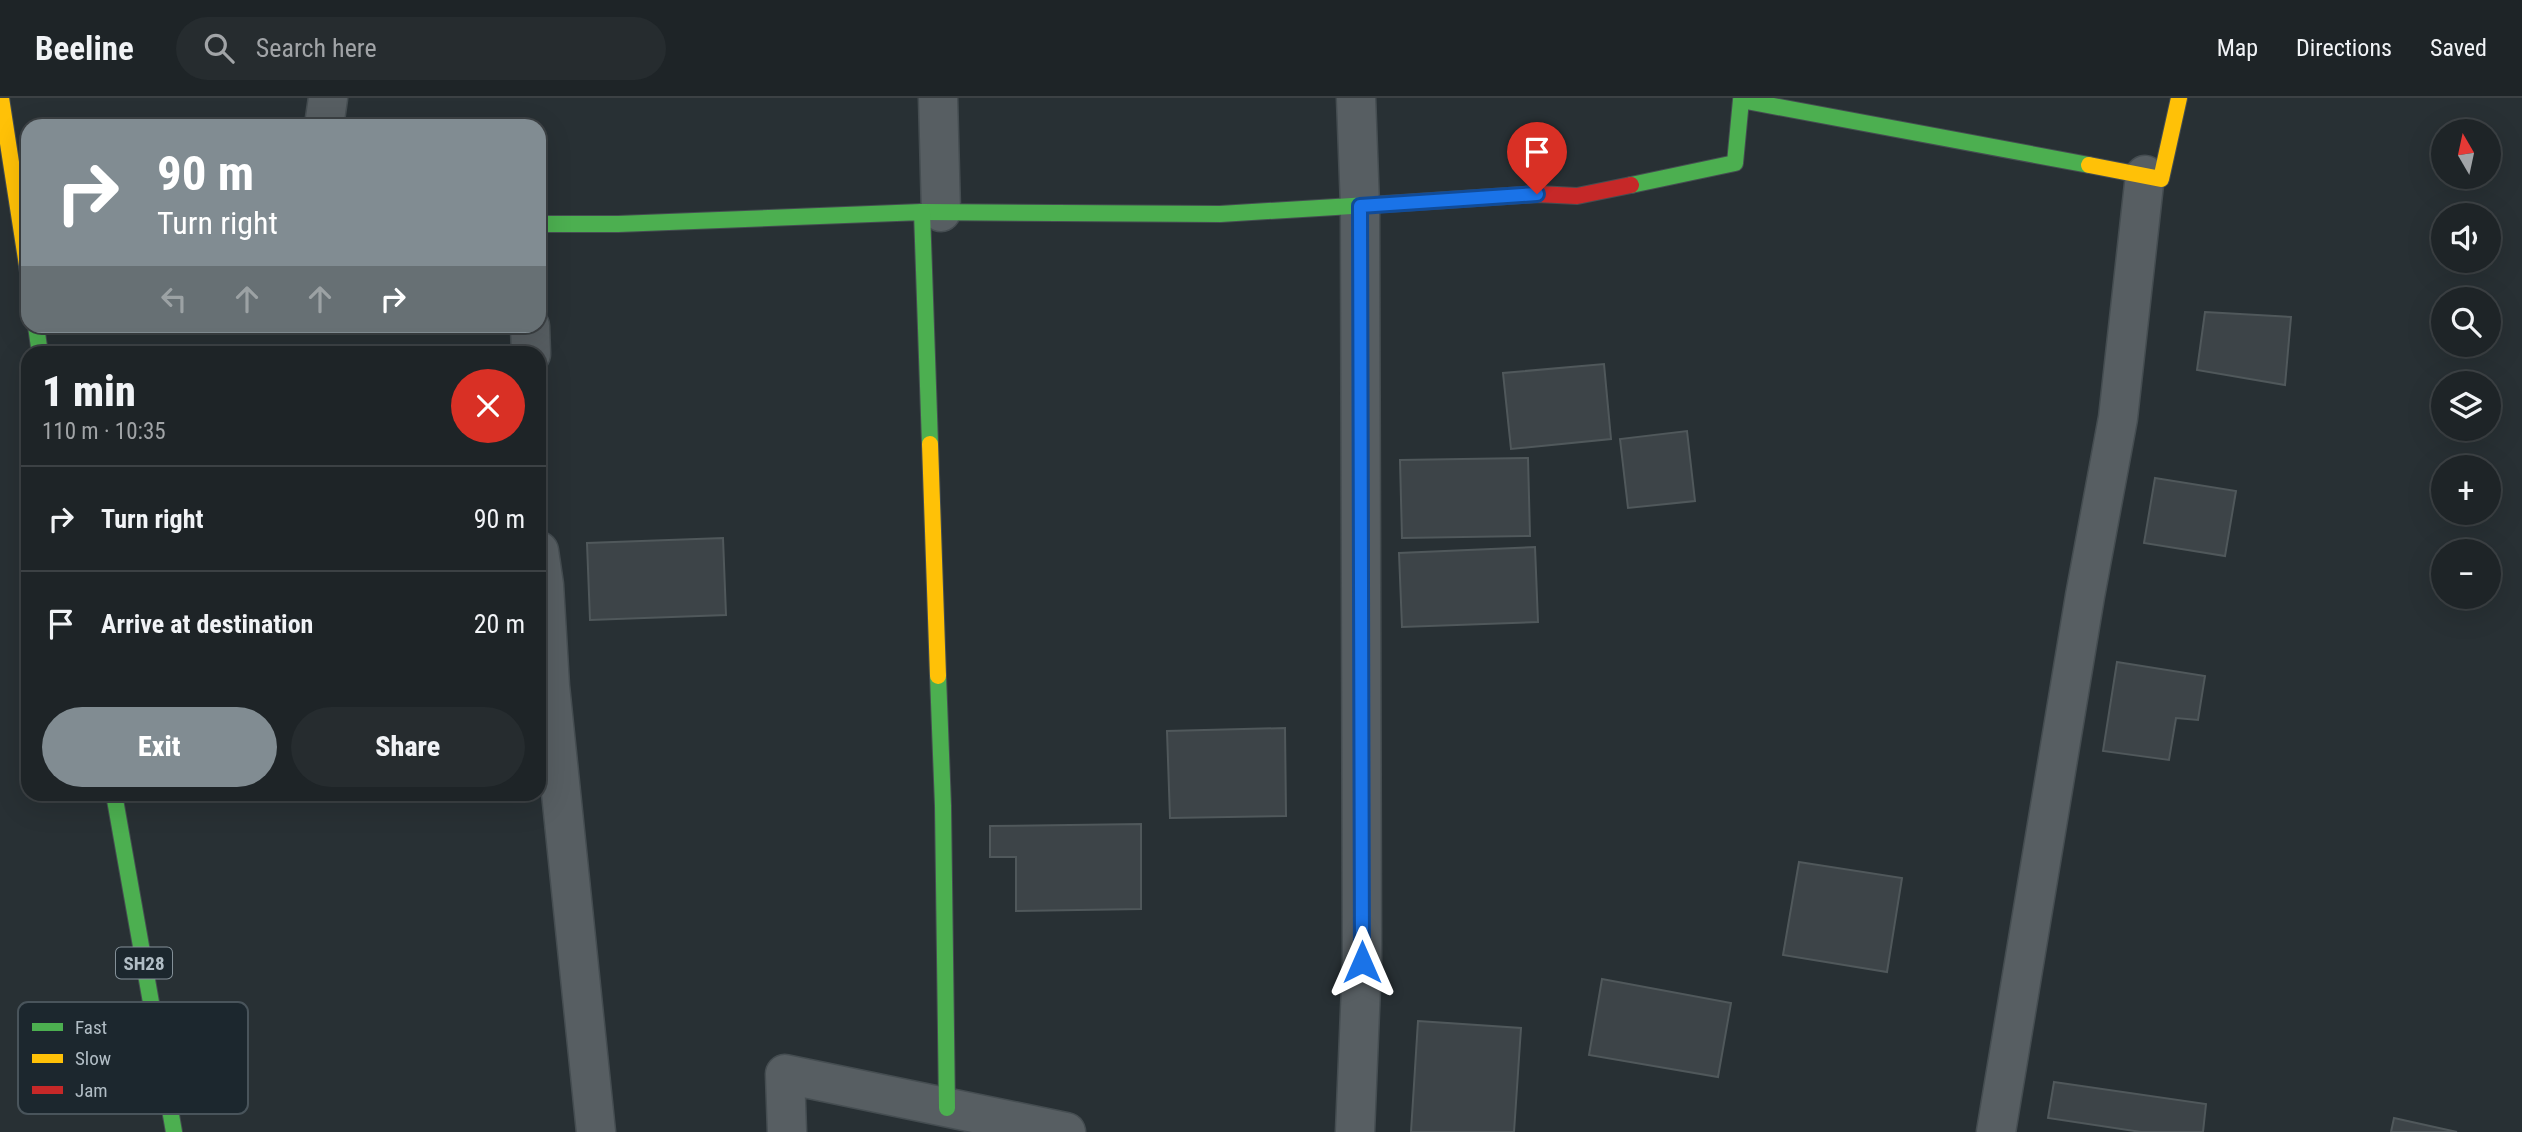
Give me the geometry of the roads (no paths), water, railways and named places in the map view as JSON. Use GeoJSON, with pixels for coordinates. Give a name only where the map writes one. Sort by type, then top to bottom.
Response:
{"type":"FeatureCollection","features":[{"type":"Feature","properties":{"kind":"street"},"geometry":{"type":"LineString","coordinates":[[1,98],[21,209]]}},
{"type":"Feature","properties":{"kind":"street"},"geometry":{"type":"LineString","coordinates":[[325,119],[328,98]]}},
{"type":"Feature","properties":{"kind":"street"},"geometry":{"type":"LineString","coordinates":[[939,98],[931,212],[947,1108]]}},
{"type":"Feature","properties":{"kind":"street"},"geometry":{"type":"LineString","coordinates":[[1354,1132],[1362,962],[1360,206],[1356,98]]}},
{"type":"Feature","properties":{"kind":"street"},"geometry":{"type":"LineString","coordinates":[[546,224],[618,224],[931,212],[1220,214],[1537,194],[1577,196],[1735,163],[1741,100],[2161,179],[2179,98]]}},
{"type":"Feature","properties":{"kind":"street"},"geometry":{"type":"LineString","coordinates":[[1996,1132],[2085,596],[2118,418],[2145,175]]}},
{"type":"Feature","properties":{"kind":"street"},"geometry":{"type":"LineString","coordinates":[[546,619],[550,686],[596,1132]]}},
{"type":"Feature","properties":{"kind":"street","name":"SH28"},"geometry":{"type":"LineString","coordinates":[[115,801],[151,1002]]}},
{"type":"Feature","properties":{"kind":"street"},"geometry":{"type":"LineString","coordinates":[[788,1132],[785,1074],[1066,1132]]}},
{"type":"Feature","properties":{"kind":"street","name":"SH28"},"geometry":{"type":"LineString","coordinates":[[171,1114],[174,1132]]}}]}
